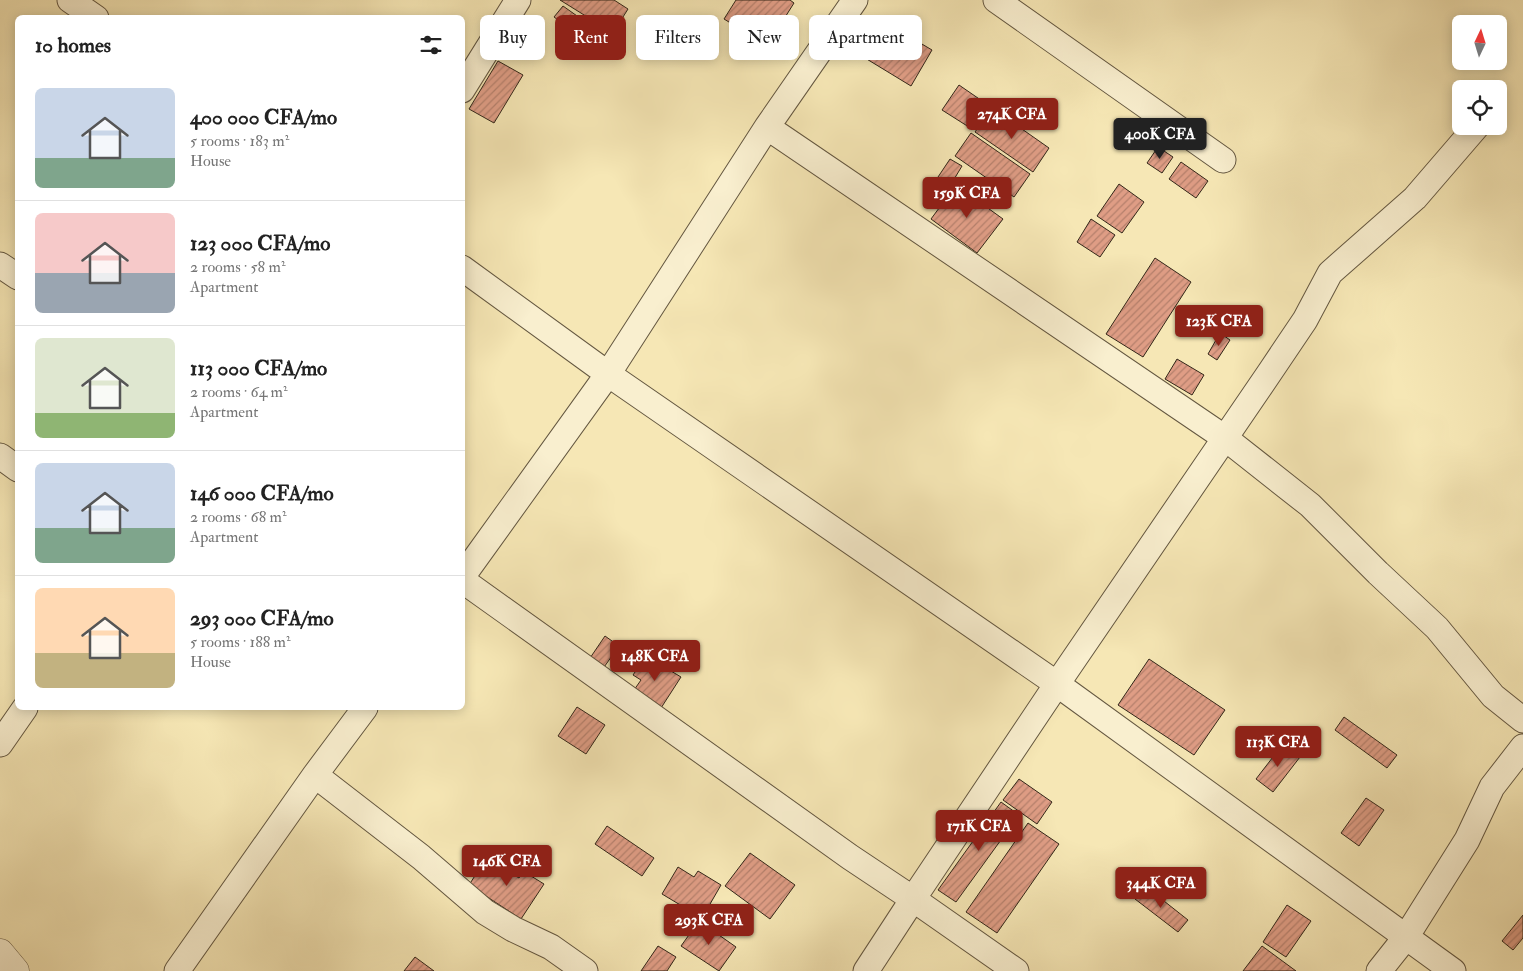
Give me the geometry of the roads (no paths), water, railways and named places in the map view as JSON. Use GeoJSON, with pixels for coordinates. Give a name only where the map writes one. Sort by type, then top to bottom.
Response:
{"type":"FeatureCollection","features":[{"type":"Feature","properties":{"kind":"street"},"geometry":{"type":"LineString","coordinates":[[70,0],[92,15]]}},
{"type":"Feature","properties":{"kind":"street"},"geometry":{"type":"LineString","coordinates":[[465,85],[518,0]]}},
{"type":"Feature","properties":{"kind":"street"},"geometry":{"type":"LineString","coordinates":[[465,574],[608,374],[767,127],[855,0]]}},
{"type":"Feature","properties":{"kind":"street"},"geometry":{"type":"LineString","coordinates":[[996,0],[1223,160]]}},
{"type":"Feature","properties":{"kind":"street"},"geometry":{"type":"LineString","coordinates":[[767,127],[1225,438],[1310,505],[1378,573],[1438,628],[1493,696],[1523,720]]}},
{"type":"Feature","properties":{"kind":"street"},"geometry":{"type":"LineString","coordinates":[[866,971],[1057,684],[1305,320],[1330,273],[1414,198],[1469,135]]}},
{"type":"Feature","properties":{"kind":"street"},"geometry":{"type":"LineString","coordinates":[[0,265],[15,275]]}},
{"type":"Feature","properties":{"kind":"street"},"geometry":{"type":"LineString","coordinates":[[465,270],[608,374],[1057,684],[1453,971]]}},
{"type":"Feature","properties":{"kind":"street"},"geometry":{"type":"LineString","coordinates":[[0,456],[15,467]]}},
{"type":"Feature","properties":{"kind":"street"},"geometry":{"type":"LineString","coordinates":[[465,580],[842,852],[1016,971]]}},
{"type":"Feature","properties":{"kind":"street"},"geometry":{"type":"LineString","coordinates":[[0,744],[24,710]]}},
{"type":"Feature","properties":{"kind":"street"},"geometry":{"type":"LineString","coordinates":[[176,971],[364,710]]}},
{"type":"Feature","properties":{"kind":"street"},"geometry":{"type":"LineString","coordinates":[[1379,971],[1406,937],[1467,840],[1492,787],[1523,747]]}},
{"type":"Feature","properties":{"kind":"street"},"geometry":{"type":"LineString","coordinates":[[315,775],[421,857],[485,912],[513,929],[551,947],[585,971]]}},
{"type":"Feature","properties":{"kind":"street"},"geometry":{"type":"LineString","coordinates":[[0,953],[15,971]]}}]}
